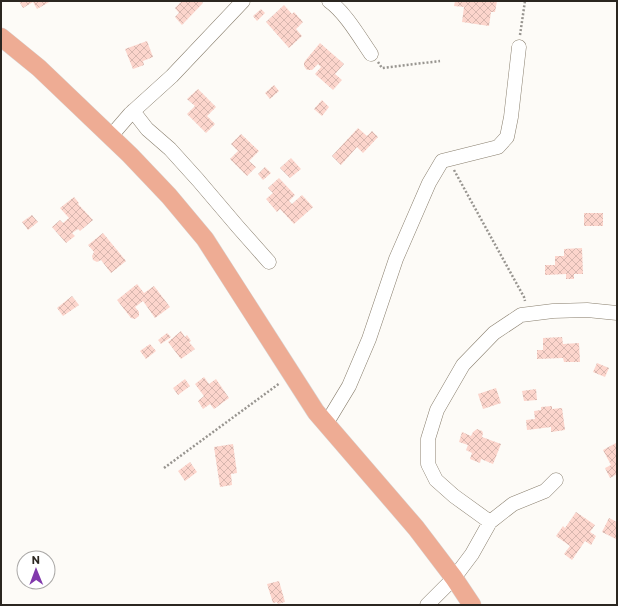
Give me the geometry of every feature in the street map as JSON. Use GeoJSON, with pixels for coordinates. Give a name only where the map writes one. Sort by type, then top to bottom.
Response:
{"type":"FeatureCollection","features":[{"type":"Feature","properties":{"kind":"main road"},"geometry":{"type":"LineString","coordinates":[[1,37],[39,68],[130,155],[169,196],[205,239],[316,412],[416,528],[454,578],[472,605]]}},
{"type":"Feature","properties":{"kind":"street"},"geometry":{"type":"LineString","coordinates":[[110,136],[133,111],[172,76],[243,1]]}},
{"type":"Feature","properties":{"kind":"street"},"geometry":{"type":"LineString","coordinates":[[329,1],[354,29],[371,54]]}},
{"type":"Feature","properties":{"kind":"street"},"geometry":{"type":"LineString","coordinates":[[326,424],[349,386],[369,339],[396,260],[429,183],[442,161],[498,146],[507,137],[511,117],[519,47]]}},
{"type":"Feature","properties":{"kind":"street"},"geometry":{"type":"LineString","coordinates":[[133,111],[147,129],[170,149],[198,180],[269,262]]}},
{"type":"Feature","properties":{"kind":"street"},"geometry":{"type":"LineString","coordinates":[[490,522],[454,496],[436,480],[428,464],[428,439],[437,410],[463,366],[494,333],[521,315],[553,311],[587,310],[617,313]]}},
{"type":"Feature","properties":{"kind":"street"},"geometry":{"type":"LineString","coordinates":[[427,605],[454,578],[472,554],[490,522],[513,504],[545,491],[556,480]]}},
{"type":"Feature","properties":{"kind":"path"},"geometry":{"type":"LineString","coordinates":[[519,47],[524,1]]}},
{"type":"Feature","properties":{"kind":"path"},"geometry":{"type":"LineString","coordinates":[[371,54],[382,68],[440,61]]}},
{"type":"Feature","properties":{"kind":"path"},"geometry":{"type":"LineString","coordinates":[[448,160],[524,297],[528,314]]}},
{"type":"Feature","properties":{"kind":"path"},"geometry":{"type":"LineString","coordinates":[[164,468],[292,374]]}},
{"type":"Feature","properties":{"kind":"building"},"geometry":{"type":"Polygon","coordinates":[[[19,1],[51,1],[37,9],[33,2],[23,8],[19,1]]]}},
{"type":"Feature","properties":{"kind":"building"},"geometry":{"type":"Polygon","coordinates":[[[182,1],[201,1],[203,3],[182,25],[175,17],[179,13],[175,8],[182,1]]]}},
{"type":"Feature","properties":{"kind":"building"},"geometry":{"type":"Polygon","coordinates":[[[455,1],[497,1],[495,12],[491,12],[489,26],[462,22],[464,7],[454,6],[455,1]]]}},
{"type":"Feature","properties":{"kind":"building"},"geometry":{"type":"Polygon","coordinates":[[[284,5],[292,14],[294,12],[303,22],[296,29],[302,36],[289,48],[266,22],[284,5]]]}},
{"type":"Feature","properties":{"kind":"building"},"geometry":{"type":"Polygon","coordinates":[[[261,9],[265,13],[257,21],[253,16],[261,9]]]}},
{"type":"Feature","properties":{"kind":"building"},"geometry":{"type":"Polygon","coordinates":[[[147,41],[153,57],[143,61],[144,65],[133,69],[125,49],[147,41]]]}},
{"type":"Feature","properties":{"kind":"building"},"geometry":{"type":"Polygon","coordinates":[[[320,43],[344,64],[335,74],[342,80],[333,90],[315,74],[321,67],[318,64],[312,70],[306,69],[304,66],[305,61],[320,43]]]}},
{"type":"Feature","properties":{"kind":"building"},"geometry":{"type":"Polygon","coordinates":[[[274,85],[279,91],[270,99],[265,93],[274,85]]]}},
{"type":"Feature","properties":{"kind":"building"},"geometry":{"type":"Polygon","coordinates":[[[198,89],[216,107],[207,116],[215,124],[206,133],[187,114],[195,106],[187,99],[198,89]]]}},
{"type":"Feature","properties":{"kind":"building"},"geometry":{"type":"Polygon","coordinates":[[[322,100],[329,107],[322,116],[314,109],[322,100]]]}},
{"type":"Feature","properties":{"kind":"building"},"geometry":{"type":"Polygon","coordinates":[[[358,128],[367,136],[372,131],[378,137],[363,153],[357,147],[341,165],[332,156],[358,128]]]}},
{"type":"Feature","properties":{"kind":"building"},"geometry":{"type":"Polygon","coordinates":[[[241,134],[259,151],[249,161],[256,167],[247,176],[230,159],[238,151],[231,144],[241,134]]]}},
{"type":"Feature","properties":{"kind":"building"},"geometry":{"type":"Polygon","coordinates":[[[291,158],[301,169],[290,178],[280,168],[291,158]]]}},
{"type":"Feature","properties":{"kind":"building"},"geometry":{"type":"Polygon","coordinates":[[[265,167],[271,173],[263,180],[258,174],[265,167]]]}},
{"type":"Feature","properties":{"kind":"building"},"geometry":{"type":"Polygon","coordinates":[[[279,178],[295,195],[289,201],[292,204],[302,195],[313,207],[294,224],[280,209],[277,212],[266,199],[273,193],[268,188],[279,178]]]}},
{"type":"Feature","properties":{"kind":"building"},"geometry":{"type":"Polygon","coordinates":[[[74,197],[79,203],[78,204],[93,220],[80,231],[78,229],[72,233],[75,236],[66,243],[52,227],[60,220],[63,223],[69,218],[60,208],[74,197]]]}},
{"type":"Feature","properties":{"kind":"building"},"geometry":{"type":"Polygon","coordinates":[[[584,213],[603,213],[603,226],[584,226],[584,213]]]}},
{"type":"Feature","properties":{"kind":"building"},"geometry":{"type":"Polygon","coordinates":[[[32,215],[38,222],[28,230],[22,222],[32,215]]]}},
{"type":"Feature","properties":{"kind":"building"},"geometry":{"type":"Polygon","coordinates":[[[103,233],[126,261],[111,273],[101,260],[97,262],[93,260],[92,256],[94,252],[88,245],[103,233]]]}},
{"type":"Feature","properties":{"kind":"building"},"geometry":{"type":"Polygon","coordinates":[[[582,248],[583,274],[574,274],[574,279],[566,279],[566,274],[545,275],[545,265],[555,265],[555,256],[564,256],[564,249],[582,248]]]}},
{"type":"Feature","properties":{"kind":"building"},"geometry":{"type":"Polygon","coordinates":[[[137,284],[144,293],[154,286],[170,307],[155,318],[143,301],[135,307],[139,312],[139,316],[135,319],[131,318],[117,300],[137,284]]]}},
{"type":"Feature","properties":{"kind":"building"},"geometry":{"type":"Polygon","coordinates":[[[72,296],[79,305],[63,316],[57,308],[72,296]]]}},
{"type":"Feature","properties":{"kind":"building"},"geometry":{"type":"Polygon","coordinates":[[[181,331],[185,337],[187,335],[191,341],[189,342],[195,349],[181,359],[168,342],[181,331]]]}},
{"type":"Feature","properties":{"kind":"building"},"geometry":{"type":"Polygon","coordinates":[[[167,333],[171,337],[161,344],[158,340],[167,333]]]}},
{"type":"Feature","properties":{"kind":"building"},"geometry":{"type":"Polygon","coordinates":[[[562,337],[563,344],[579,343],[580,362],[564,362],[563,358],[537,359],[537,350],[543,350],[543,338],[562,337]]]}},
{"type":"Feature","properties":{"kind":"building"},"geometry":{"type":"Polygon","coordinates":[[[150,344],[156,351],[146,359],[140,351],[150,344]]]}},
{"type":"Feature","properties":{"kind":"building"},"geometry":{"type":"Polygon","coordinates":[[[597,363],[609,368],[605,377],[593,372],[597,363]]]}},
{"type":"Feature","properties":{"kind":"building"},"geometry":{"type":"Polygon","coordinates":[[[204,377],[209,384],[216,379],[229,398],[214,409],[210,404],[203,409],[198,401],[204,396],[195,384],[204,377]]]}},
{"type":"Feature","properties":{"kind":"building"},"geometry":{"type":"Polygon","coordinates":[[[185,379],[190,386],[178,395],[173,388],[185,379]]]}},
{"type":"Feature","properties":{"kind":"building"},"geometry":{"type":"Polygon","coordinates":[[[496,388],[501,403],[483,409],[478,394],[496,388]]]}},
{"type":"Feature","properties":{"kind":"building"},"geometry":{"type":"Polygon","coordinates":[[[536,389],[537,400],[524,401],[522,391],[536,389]]]}},
{"type":"Feature","properties":{"kind":"building"},"geometry":{"type":"Polygon","coordinates":[[[552,406],[552,409],[562,408],[565,430],[551,432],[551,427],[527,430],[526,420],[535,419],[534,411],[541,410],[541,407],[552,406]]]}},
{"type":"Feature","properties":{"kind":"building"},"geometry":{"type":"Polygon","coordinates":[[[477,429],[482,431],[482,437],[501,444],[493,464],[481,459],[480,463],[470,459],[472,453],[466,450],[468,445],[459,442],[462,432],[471,436],[477,429]]]}},
{"type":"Feature","properties":{"kind":"building"},"geometry":{"type":"Polygon","coordinates":[[[616,443],[617,474],[610,478],[605,468],[611,465],[603,450],[616,443]]]}},
{"type":"Feature","properties":{"kind":"building"},"geometry":{"type":"Polygon","coordinates":[[[233,444],[237,473],[231,474],[232,485],[220,487],[214,447],[233,444]]]}},
{"type":"Feature","properties":{"kind":"building"},"geometry":{"type":"Polygon","coordinates":[[[190,462],[197,472],[185,481],[178,471],[190,462]]]}},
{"type":"Feature","properties":{"kind":"building"},"geometry":{"type":"Polygon","coordinates":[[[576,512],[595,525],[590,532],[596,536],[591,545],[585,541],[572,560],[564,554],[570,546],[556,536],[563,526],[565,528],[576,512]]]}},
{"type":"Feature","properties":{"kind":"building"},"geometry":{"type":"Polygon","coordinates":[[[609,518],[617,522],[616,539],[602,532],[609,518]]]}},
{"type":"Feature","properties":{"kind":"building"},"geometry":{"type":"Polygon","coordinates":[[[279,581],[285,602],[278,604],[277,602],[273,603],[267,584],[279,581]]]}}]}
